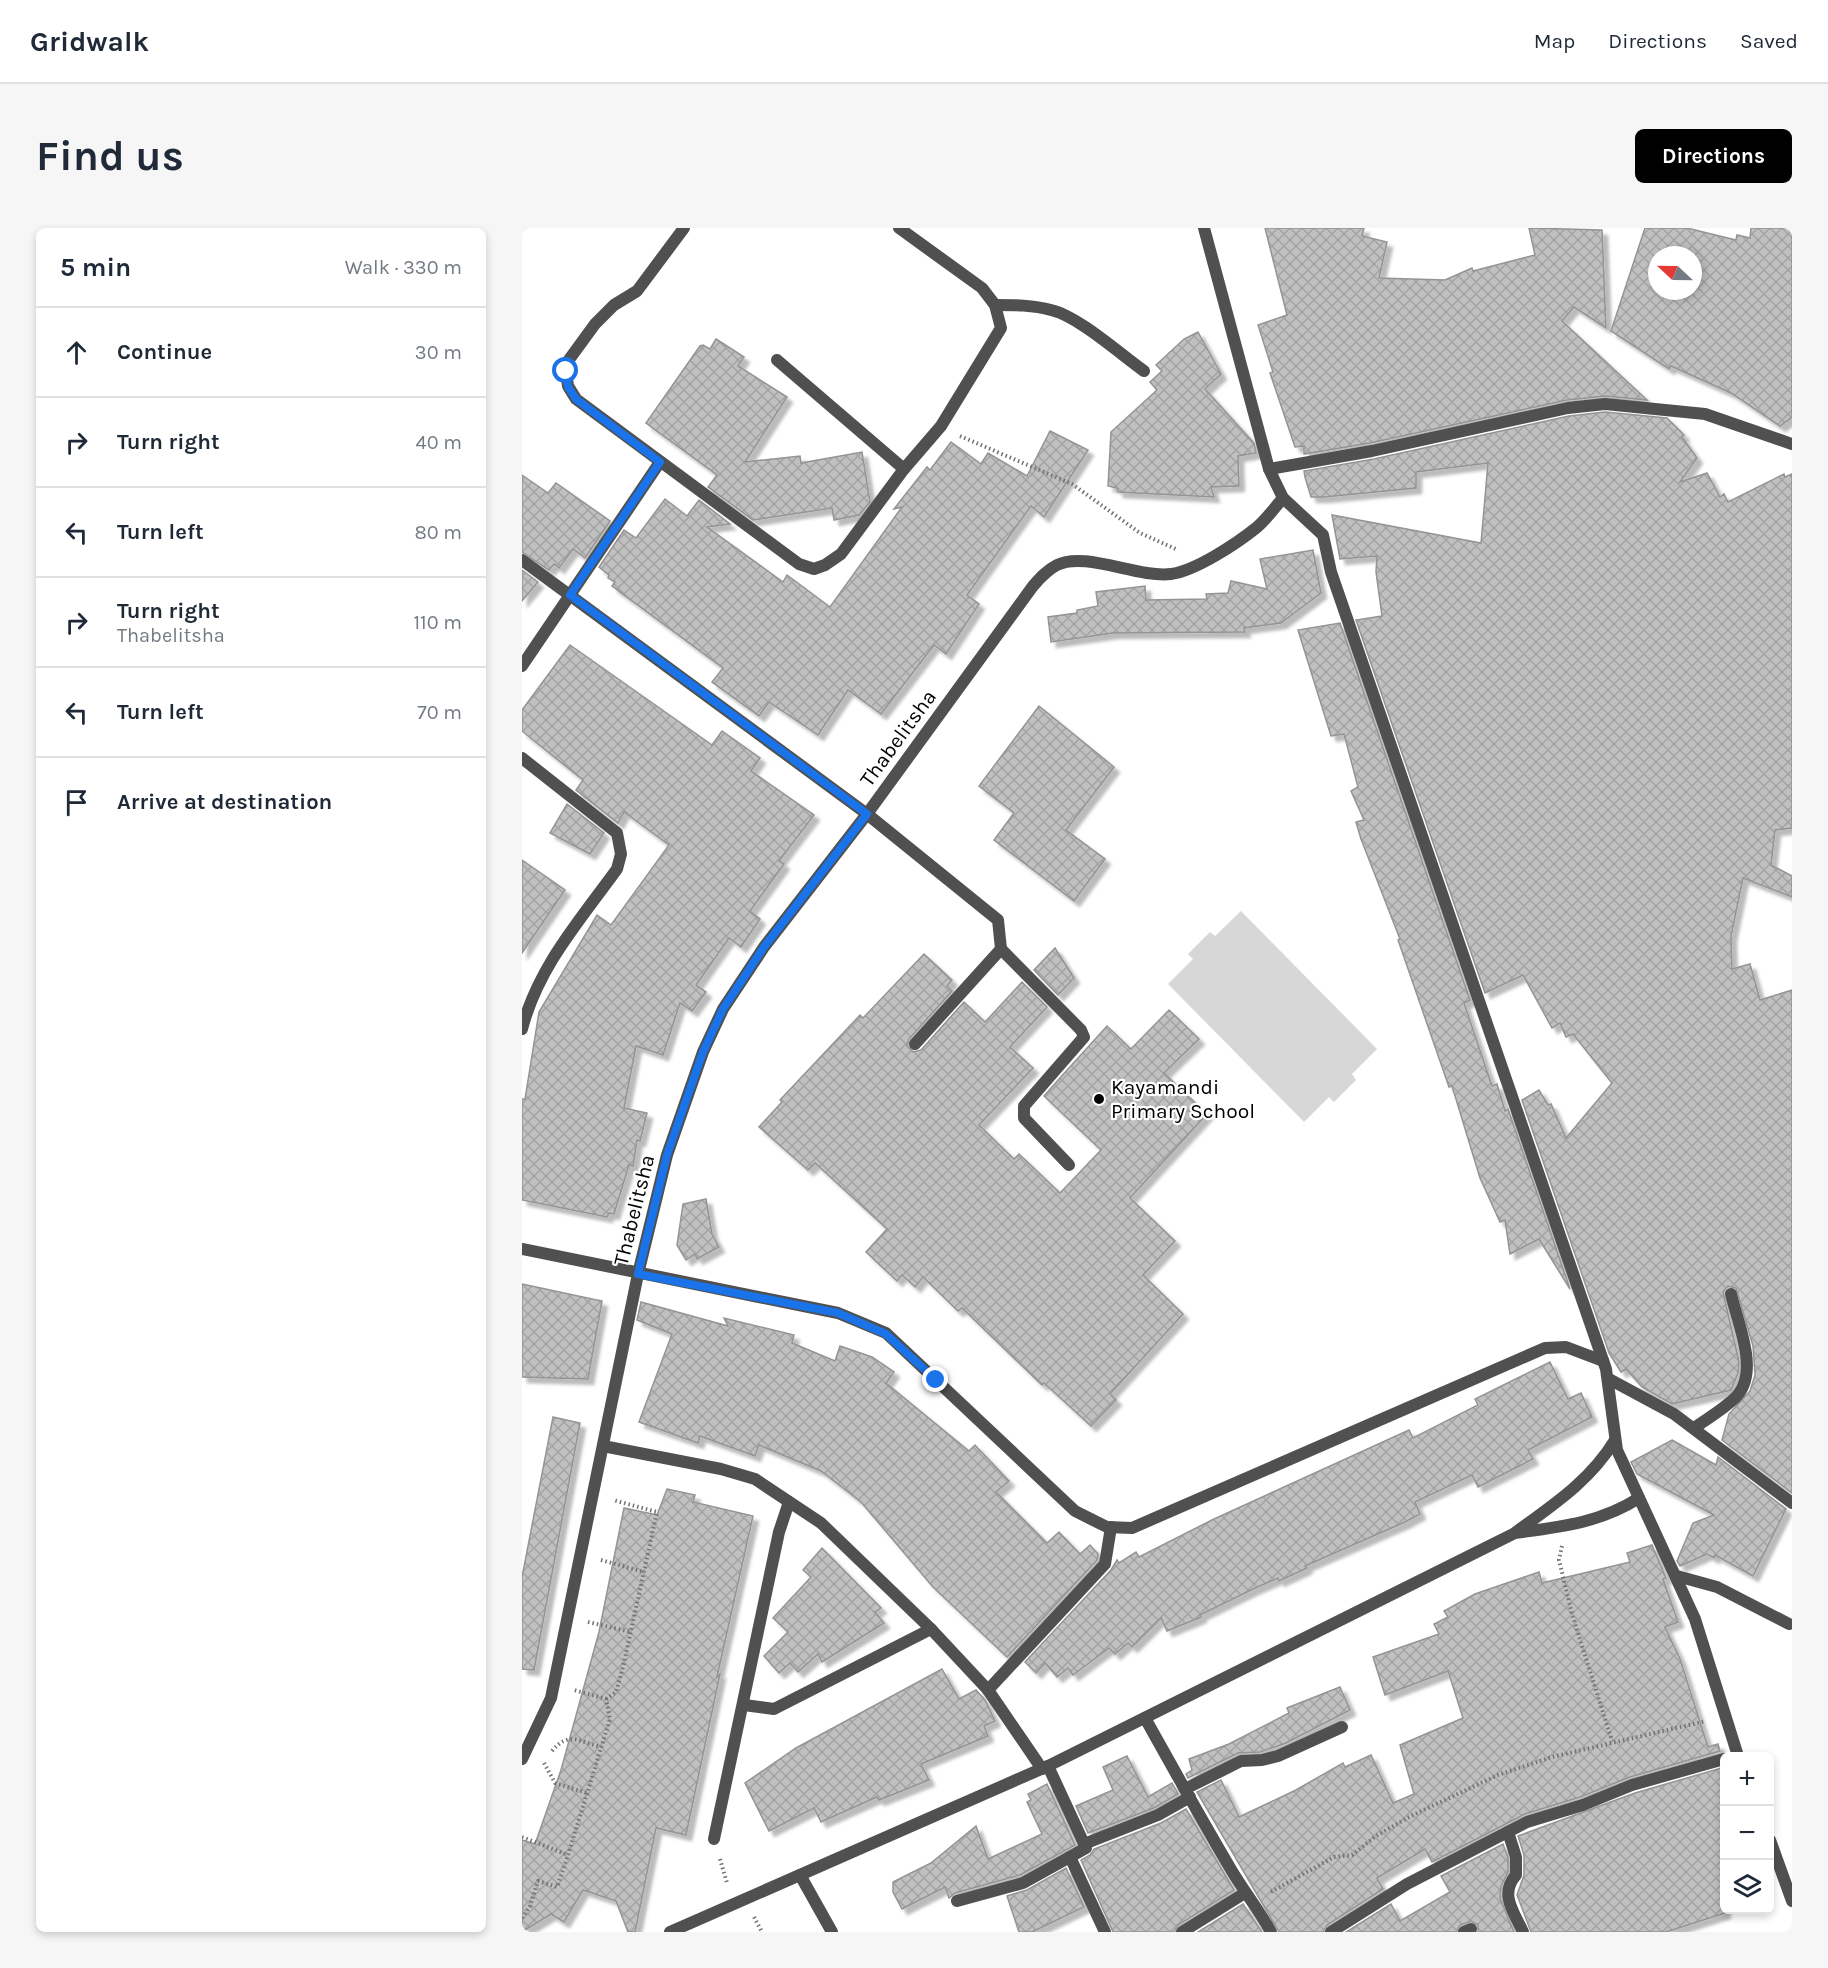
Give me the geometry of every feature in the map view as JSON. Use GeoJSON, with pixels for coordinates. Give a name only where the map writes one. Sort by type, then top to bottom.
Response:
{"type":"FeatureCollection","features":[{"type":"Feature","properties":{"kind":"street"},"geometry":{"type":"LineString","coordinates":[[684,228],[638,291],[614,305],[595,324],[568,361],[566,371],[568,387],[576,399],[660,462],[799,564],[814,569],[825,566],[842,554],[904,469],[941,426],[1001,328],[995,305],[982,288],[899,228]]}},
{"type":"Feature","properties":{"kind":"street"},"geometry":{"type":"LineString","coordinates":[[1204,228],[1269,469],[1284,498],[1323,535],[1330,572],[1609,1378],[1615,1440],[1620,1458],[1677,1576],[1695,1619],[1736,1752]]}},
{"type":"Feature","properties":{"kind":"street"},"geometry":{"type":"LineString","coordinates":[[995,305],[1053,310],[1072,319],[1143,371]]}},
{"type":"Feature","properties":{"kind":"street"},"geometry":{"type":"LineString","coordinates":[[777,360],[904,469]]}},
{"type":"Feature","properties":{"kind":"street"},"geometry":{"type":"LineString","coordinates":[[1269,469],[1372,451],[1568,408],[1605,404],[1705,414],[1792,444]]}},
{"type":"Feature","properties":{"kind":"street"},"geometry":{"type":"LineString","coordinates":[[522,666],[660,462]]}},
{"type":"Feature","properties":{"kind":"street"},"geometry":{"type":"LineString","coordinates":[[1205,561],[1257,528],[1284,498]]}},
{"type":"Feature","properties":{"kind":"street"},"geometry":{"type":"LineString","coordinates":[[522,560],[867,814],[998,920],[1001,949],[1081,1030],[1084,1037],[1024,1106],[1022,1113],[1024,1118],[1069,1165]]}},
{"type":"Feature","properties":{"kind":"street","name":"Thabelitsha"},"geometry":{"type":"LineString","coordinates":[[522,1759],[551,1698],[554,1686],[638,1274],[667,1155],[703,1052],[723,1009],[764,947],[867,814],[1033,586],[1047,572],[1059,564],[1080,561],[1144,575],[1172,574],[1205,561]]}},
{"type":"Feature","properties":{"kind":"street"},"geometry":{"type":"LineString","coordinates":[[522,758],[617,833],[621,854],[617,868],[549,964],[535,988],[522,1029]]}},
{"type":"Feature","properties":{"kind":"street"},"geometry":{"type":"LineString","coordinates":[[915,1044],[1001,949]]}},
{"type":"Feature","properties":{"kind":"street"},"geometry":{"type":"LineString","coordinates":[[522,1249],[838,1313],[886,1334],[1075,1511],[1111,1527],[1132,1528],[1545,1348],[1566,1347],[1603,1360]]}},
{"type":"Feature","properties":{"kind":"street"},"geometry":{"type":"LineString","coordinates":[[1694,1428],[1728,1404],[1745,1384],[1748,1365],[1731,1294]]}},
{"type":"Feature","properties":{"kind":"street"},"geometry":{"type":"LineString","coordinates":[[1609,1378],[1656,1402],[1792,1503]]}},
{"type":"Feature","properties":{"kind":"street"},"geometry":{"type":"LineString","coordinates":[[670,1932],[1045,1768],[1515,1533],[1584,1481],[1600,1464],[1615,1440]]}},
{"type":"Feature","properties":{"kind":"street"},"geometry":{"type":"LineString","coordinates":[[603,1446],[721,1469],[755,1479],[821,1523],[931,1629],[988,1690],[1045,1768],[1086,1848],[1023,1883],[957,1901]]}},
{"type":"Feature","properties":{"kind":"street"},"geometry":{"type":"LineString","coordinates":[[1515,1533],[1568,1526],[1604,1518],[1639,1498]]}},
{"type":"Feature","properties":{"kind":"street"},"geometry":{"type":"LineString","coordinates":[[714,1839],[779,1532],[789,1502]]}},
{"type":"Feature","properties":{"kind":"street"},"geometry":{"type":"LineString","coordinates":[[988,1690],[1105,1564],[1111,1527]]}},
{"type":"Feature","properties":{"kind":"street"},"geometry":{"type":"LineString","coordinates":[[1677,1576],[1717,1587],[1789,1624]]}},
{"type":"Feature","properties":{"kind":"street"},"geometry":{"type":"LineString","coordinates":[[744,1705],[774,1708],[931,1629]]}},
{"type":"Feature","properties":{"kind":"street"},"geometry":{"type":"LineString","coordinates":[[1145,1718],[1187,1793],[1271,1932]]}},
{"type":"Feature","properties":{"kind":"street"},"geometry":{"type":"LineString","coordinates":[[1084,1844],[1158,1815],[1187,1793],[1241,1761],[1262,1760],[1278,1756],[1342,1727]]}},
{"type":"Feature","properties":{"kind":"street"},"geometry":{"type":"LineString","coordinates":[[1331,1932],[1407,1884],[1527,1822],[1583,1805],[1632,1785],[1720,1760]]}},
{"type":"Feature","properties":{"kind":"street"},"geometry":{"type":"LineString","coordinates":[[1508,1832],[1516,1857],[1516,1875],[1509,1883],[1506,1895],[1523,1932]]}},
{"type":"Feature","properties":{"kind":"street"},"geometry":{"type":"LineString","coordinates":[[1774,1851],[1792,1901]]}},
{"type":"Feature","properties":{"kind":"street"},"geometry":{"type":"LineString","coordinates":[[1070,1857],[1105,1932]]}},
{"type":"Feature","properties":{"kind":"street"},"geometry":{"type":"LineString","coordinates":[[800,1875],[832,1932]]}},
{"type":"Feature","properties":{"kind":"street"},"geometry":{"type":"LineString","coordinates":[[1182,1932],[1250,1897]]}},
{"type":"Feature","properties":{"kind":"path"},"geometry":{"type":"LineString","coordinates":[[941,426],[1000,455],[1072,484],[1140,533],[1205,561]]}},
{"type":"Feature","properties":{"kind":"path"},"geometry":{"type":"LineString","coordinates":[[554,1686],[606,1699],[616,1692],[657,1512],[593,1495]]}},
{"type":"Feature","properties":{"kind":"path"},"geometry":{"type":"LineString","coordinates":[[1568,1526],[1559,1560],[1572,1614],[1612,1742]]}},
{"type":"Feature","properties":{"kind":"path"},"geometry":{"type":"LineString","coordinates":[[580,1556],[644,1572]]}},
{"type":"Feature","properties":{"kind":"path"},"geometry":{"type":"LineString","coordinates":[[568,1618],[631,1632]]}},
{"type":"Feature","properties":{"kind":"path"},"geometry":{"type":"LineString","coordinates":[[522,1918],[530,1906],[538,1881],[557,1887],[610,1719],[606,1699]]}},
{"type":"Feature","properties":{"kind":"path"},"geometry":{"type":"LineString","coordinates":[[1250,1897],[1334,1857],[1352,1855],[1376,1836],[1411,1816],[1498,1775],[1552,1757],[1725,1717]]}},
{"type":"Feature","properties":{"kind":"path"},"geometry":{"type":"LineString","coordinates":[[587,1794],[555,1783],[543,1760],[562,1740],[570,1738],[601,1747]]}},
{"type":"Feature","properties":{"kind":"path"},"geometry":{"type":"LineString","coordinates":[[522,1837],[568,1855]]}},
{"type":"Feature","properties":{"kind":"path"},"geometry":{"type":"LineString","coordinates":[[714,1839],[733,1904]]}},
{"type":"Feature","properties":{"kind":"shaded area"},"geometry":{"type":"Polygon","coordinates":[[[1241,911],[1377,1049],[1352,1074],[1356,1080],[1334,1102],[1329,1097],[1304,1122],[1168,984],[1193,959],[1188,954],[1210,932],[1215,936],[1241,911]]]}},
{"type":"Feature","properties":{"kind":"building"},"geometry":{"type":"Polygon","coordinates":[[[1265,228],[1364,228],[1362,236],[1387,242],[1379,278],[1445,280],[1472,268],[1473,271],[1535,255],[1529,228],[1602,230],[1606,328],[1574,307],[1562,321],[1647,400],[1606,396],[1567,400],[1370,443],[1304,454],[1304,446],[1295,447],[1270,373],[1273,372],[1258,325],[1287,315],[1265,228]]]}},
{"type":"Feature","properties":{"kind":"building"},"geometry":{"type":"Polygon","coordinates":[[[1645,228],[1687,228],[1736,240],[1737,235],[1750,238],[1751,228],[1792,228],[1792,417],[1780,426],[1731,393],[1671,366],[1669,369],[1611,331],[1645,228]]]}},
{"type":"Feature","properties":{"kind":"building"},"geometry":{"type":"Polygon","coordinates":[[[1198,332],[1221,374],[1205,389],[1254,443],[1256,453],[1238,456],[1239,486],[1211,487],[1214,497],[1118,492],[1117,488],[1108,486],[1111,432],[1157,390],[1150,382],[1162,371],[1156,365],[1184,339],[1198,332]]]}},
{"type":"Feature","properties":{"kind":"building"},"geometry":{"type":"Polygon","coordinates":[[[716,339],[744,357],[738,366],[787,397],[745,462],[800,456],[801,463],[862,452],[870,502],[859,515],[834,520],[832,508],[753,520],[708,487],[717,475],[646,423],[700,346],[703,345],[710,349],[716,339]]]}},
{"type":"Feature","properties":{"kind":"building"},"geometry":{"type":"Polygon","coordinates":[[[1605,412],[1667,418],[1684,435],[1682,437],[1697,458],[1680,482],[1707,473],[1720,497],[1724,494],[1728,502],[1784,474],[1785,477],[1792,474],[1792,828],[1775,830],[1771,865],[1792,876],[1792,897],[1743,878],[1731,936],[1732,969],[1750,964],[1760,1000],[1792,990],[1792,1493],[1722,1440],[1729,1414],[1750,1391],[1755,1375],[1753,1346],[1736,1288],[1728,1286],[1723,1292],[1739,1362],[1738,1373],[1731,1390],[1672,1404],[1642,1387],[1626,1369],[1621,1372],[1609,1353],[1522,1100],[1539,1090],[1548,1105],[1551,1104],[1566,1138],[1612,1083],[1573,1034],[1566,1037],[1560,1023],[1552,1028],[1523,975],[1485,993],[1356,620],[1382,616],[1376,572],[1377,556],[1340,559],[1332,515],[1481,543],[1488,463],[1416,472],[1416,488],[1324,497],[1311,497],[1305,477],[1304,471],[1374,459],[1569,416],[1605,412]]]}},
{"type":"Feature","properties":{"kind":"building"},"geometry":{"type":"Polygon","coordinates":[[[1050,431],[1088,450],[1044,517],[1031,506],[967,595],[979,604],[946,654],[934,645],[881,714],[848,690],[818,735],[769,702],[759,716],[712,682],[723,668],[612,586],[615,582],[608,578],[609,575],[599,567],[624,530],[636,538],[665,499],[687,516],[699,500],[730,524],[707,527],[783,582],[787,575],[830,607],[902,507],[894,509],[927,467],[930,470],[951,442],[981,464],[988,453],[1027,476],[1050,431]]]}},
{"type":"Feature","properties":{"kind":"building"},"geometry":{"type":"Polygon","coordinates":[[[522,475],[548,493],[556,483],[610,521],[585,558],[573,549],[559,568],[554,564],[549,570],[522,552],[522,475]]]}},
{"type":"Feature","properties":{"kind":"building"},"geometry":{"type":"Polygon","coordinates":[[[1313,550],[1321,593],[1281,623],[1244,628],[1245,632],[1113,633],[1051,642],[1048,617],[1077,613],[1077,610],[1098,606],[1096,592],[1145,586],[1146,600],[1207,599],[1206,594],[1228,593],[1231,581],[1267,589],[1260,559],[1313,550]]]}},
{"type":"Feature","properties":{"kind":"building"},"geometry":{"type":"Polygon","coordinates":[[[522,570],[538,582],[522,601],[522,570]]]}},
{"type":"Feature","properties":{"kind":"building"},"geometry":{"type":"Polygon","coordinates":[[[1340,623],[1470,1000],[1464,1003],[1492,1086],[1497,1084],[1505,1111],[1508,1109],[1570,1289],[1539,1239],[1510,1254],[1505,1220],[1500,1222],[1480,1178],[1452,1086],[1449,1087],[1398,940],[1400,939],[1361,839],[1356,822],[1364,820],[1351,791],[1358,787],[1344,734],[1331,736],[1298,630],[1340,623]]]}},
{"type":"Feature","properties":{"kind":"building"},"geometry":{"type":"Polygon","coordinates":[[[570,645],[712,745],[722,731],[760,758],[751,771],[814,815],[779,861],[784,864],[750,911],[760,919],[741,947],[729,938],[696,985],[706,992],[692,1011],[680,1003],[663,1055],[636,1046],[624,1108],[647,1113],[640,1141],[637,1140],[633,1166],[629,1165],[614,1214],[609,1213],[607,1217],[522,1200],[522,1099],[525,1099],[539,1012],[597,915],[611,925],[669,845],[624,812],[618,823],[576,790],[583,780],[522,731],[522,710],[570,645]]]}},
{"type":"Feature","properties":{"kind":"building"},"geometry":{"type":"Polygon","coordinates":[[[1039,706],[1114,767],[1066,830],[1105,859],[1074,901],[994,840],[1014,813],[979,786],[1039,706]]]}},
{"type":"Feature","properties":{"kind":"building"},"geometry":{"type":"Polygon","coordinates":[[[567,804],[604,833],[590,854],[550,833],[567,804]]]}},
{"type":"Feature","properties":{"kind":"building"},"geometry":{"type":"Polygon","coordinates":[[[522,860],[565,890],[522,953],[522,860]]]}},
{"type":"Feature","properties":{"kind":"building"},"geometry":{"type":"Polygon","coordinates":[[[1055,948],[1074,978],[1058,995],[1034,970],[1055,948]]]}},
{"type":"Feature","properties":{"kind":"building"},"geometry":{"type":"Polygon","coordinates":[[[924,954],[952,980],[947,986],[952,991],[909,1039],[907,1046],[913,1052],[921,1050],[964,1002],[985,1022],[1022,982],[1047,1007],[1010,1047],[1033,1068],[979,1125],[1014,1159],[1019,1154],[1060,1193],[1101,1150],[1044,1096],[1059,1079],[1107,1026],[1131,1049],[1169,1010],[1199,1039],[1164,1073],[1207,1114],[1130,1198],[1175,1241],[1143,1275],[1183,1314],[1110,1394],[1116,1400],[1091,1426],[1044,1383],[1042,1385],[962,1308],[958,1311],[923,1277],[915,1287],[902,1275],[897,1281],[866,1252],[887,1229],[815,1163],[808,1170],[759,1127],[782,1102],[780,1100],[860,1015],[863,1018],[924,954]]]}},
{"type":"Feature","properties":{"kind":"building"},"geometry":{"type":"Polygon","coordinates":[[[706,1199],[712,1234],[719,1247],[697,1259],[695,1254],[686,1260],[677,1245],[683,1204],[706,1199]]]}},
{"type":"Feature","properties":{"kind":"building"},"geometry":{"type":"Polygon","coordinates":[[[522,1284],[602,1301],[588,1379],[522,1377],[522,1284]]]}},
{"type":"Feature","properties":{"kind":"building"},"geometry":{"type":"Polygon","coordinates":[[[641,1302],[728,1326],[724,1318],[794,1335],[792,1343],[835,1361],[840,1346],[872,1357],[894,1372],[886,1383],[969,1451],[975,1445],[1009,1481],[996,1492],[1047,1543],[1059,1532],[1080,1554],[1090,1545],[1098,1554],[1097,1560],[1007,1657],[933,1587],[861,1502],[821,1471],[759,1445],[755,1456],[700,1436],[698,1443],[639,1422],[672,1334],[637,1320],[641,1302]]]}},
{"type":"Feature","properties":{"kind":"building"},"geometry":{"type":"Polygon","coordinates":[[[1550,1362],[1568,1399],[1581,1393],[1592,1417],[1528,1450],[1533,1459],[1478,1487],[1472,1475],[1415,1502],[1420,1514],[1305,1566],[1307,1568],[1279,1581],[1278,1578],[1253,1589],[1200,1615],[1201,1617],[1167,1631],[1161,1618],[1132,1647],[1128,1643],[1115,1654],[1109,1648],[1073,1675],[1068,1668],[1057,1677],[1045,1663],[1036,1673],[1025,1662],[1111,1570],[1117,1560],[1119,1563],[1136,1552],[1139,1557],[1214,1519],[1409,1430],[1413,1438],[1478,1405],[1475,1399],[1550,1362]]]}},
{"type":"Feature","properties":{"kind":"building"},"geometry":{"type":"Polygon","coordinates":[[[553,1417],[580,1423],[534,1670],[522,1669],[522,1577],[553,1417]]]}},
{"type":"Feature","properties":{"kind":"building"},"geometry":{"type":"Polygon","coordinates":[[[1672,1440],[1716,1465],[1718,1457],[1786,1509],[1753,1576],[1715,1555],[1714,1558],[1707,1554],[1680,1566],[1677,1561],[1693,1523],[1714,1515],[1637,1474],[1631,1462],[1672,1440]]]}},
{"type":"Feature","properties":{"kind":"building"},"geometry":{"type":"Polygon","coordinates":[[[667,1489],[695,1495],[693,1502],[753,1516],[717,1677],[720,1674],[686,1835],[656,1828],[635,1932],[628,1932],[616,1901],[583,1890],[564,1922],[551,1914],[522,1932],[522,1840],[535,1844],[561,1770],[599,1632],[624,1508],[657,1515],[667,1489]]]}},
{"type":"Feature","properties":{"kind":"building"},"geometry":{"type":"Polygon","coordinates":[[[1652,1545],[1666,1578],[1663,1579],[1678,1622],[1665,1627],[1680,1659],[1708,1747],[1718,1744],[1720,1751],[1630,1777],[1580,1797],[1525,1814],[1432,1862],[1425,1849],[1377,1878],[1383,1889],[1327,1925],[1323,1932],[1279,1932],[1197,1792],[1221,1780],[1239,1817],[1296,1790],[1343,1763],[1345,1767],[1371,1755],[1393,1803],[1414,1794],[1400,1745],[1463,1718],[1448,1671],[1385,1695],[1373,1657],[1439,1634],[1434,1624],[1448,1617],[1444,1611],[1475,1594],[1539,1572],[1542,1583],[1630,1562],[1627,1553],[1652,1545]]]}},
{"type":"Feature","properties":{"kind":"building"},"geometry":{"type":"Polygon","coordinates":[[[822,1548],[881,1608],[875,1612],[884,1623],[822,1662],[818,1654],[798,1672],[790,1663],[779,1673],[764,1656],[788,1632],[773,1618],[811,1577],[803,1570],[822,1548]]]}},
{"type":"Feature","properties":{"kind":"building"},"geometry":{"type":"Polygon","coordinates":[[[942,1669],[959,1699],[976,1690],[985,1700],[995,1721],[984,1726],[988,1736],[921,1764],[929,1780],[879,1800],[877,1797],[821,1822],[814,1808],[769,1831],[745,1783],[796,1748],[942,1669]]]}},
{"type":"Feature","properties":{"kind":"building"},"geometry":{"type":"Polygon","coordinates":[[[1340,1687],[1350,1710],[1286,1743],[1260,1752],[1238,1753],[1188,1778],[1186,1774],[1192,1770],[1189,1759],[1229,1744],[1289,1713],[1287,1708],[1340,1687]]]}},
{"type":"Feature","properties":{"kind":"building"},"geometry":{"type":"Polygon","coordinates":[[[1127,1756],[1148,1797],[1172,1783],[1178,1794],[1154,1808],[1088,1833],[1076,1806],[1113,1790],[1103,1767],[1127,1756]]]}},
{"type":"Feature","properties":{"kind":"building"},"geometry":{"type":"Polygon","coordinates":[[[1720,1768],[1720,1914],[1722,1914],[1666,1932],[1531,1932],[1517,1895],[1524,1875],[1524,1855],[1518,1836],[1635,1793],[1720,1768]]]}},
{"type":"Feature","properties":{"kind":"building"},"geometry":{"type":"Polygon","coordinates":[[[1047,1784],[1075,1845],[1020,1875],[955,1893],[949,1898],[945,1887],[902,1909],[893,1892],[893,1882],[931,1863],[976,1826],[988,1859],[1042,1834],[1027,1802],[1031,1800],[1028,1794],[1047,1784]]]}},
{"type":"Feature","properties":{"kind":"building"},"geometry":{"type":"Polygon","coordinates":[[[1186,1809],[1234,1890],[1178,1925],[1174,1932],[1113,1932],[1081,1860],[1090,1855],[1094,1849],[1161,1823],[1186,1809]]]}},
{"type":"Feature","properties":{"kind":"building"},"geometry":{"type":"Polygon","coordinates":[[[1503,1844],[1508,1858],[1508,1872],[1501,1886],[1500,1898],[1514,1932],[1478,1932],[1478,1925],[1471,1921],[1460,1925],[1456,1932],[1346,1932],[1391,1904],[1400,1921],[1450,1892],[1441,1876],[1503,1844]]]}},
{"type":"Feature","properties":{"kind":"building"},"geometry":{"type":"Polygon","coordinates":[[[1066,1868],[1084,1907],[1032,1932],[1019,1932],[1007,1896],[1027,1890],[1066,1868]]]}},
{"type":"Feature","properties":{"kind":"building"},"geometry":{"type":"Polygon","coordinates":[[[1243,1904],[1262,1932],[1198,1932],[1243,1904]]]}},
{"type":"Feature","properties":{"kind":"place","name":"Kayamandi Primary School"},"geometry":{"type":"Point","coordinates":[1099,1099]}},
{"type":"Feature","properties":{"kind":"route"},"geometry":{"type":"LineString","coordinates":[[566,371],[568,387],[576,399],[660,462],[570,595],[867,814],[764,947],[723,1009],[703,1052],[667,1155],[638,1274],[838,1313],[886,1334],[936,1380]]}}]}
